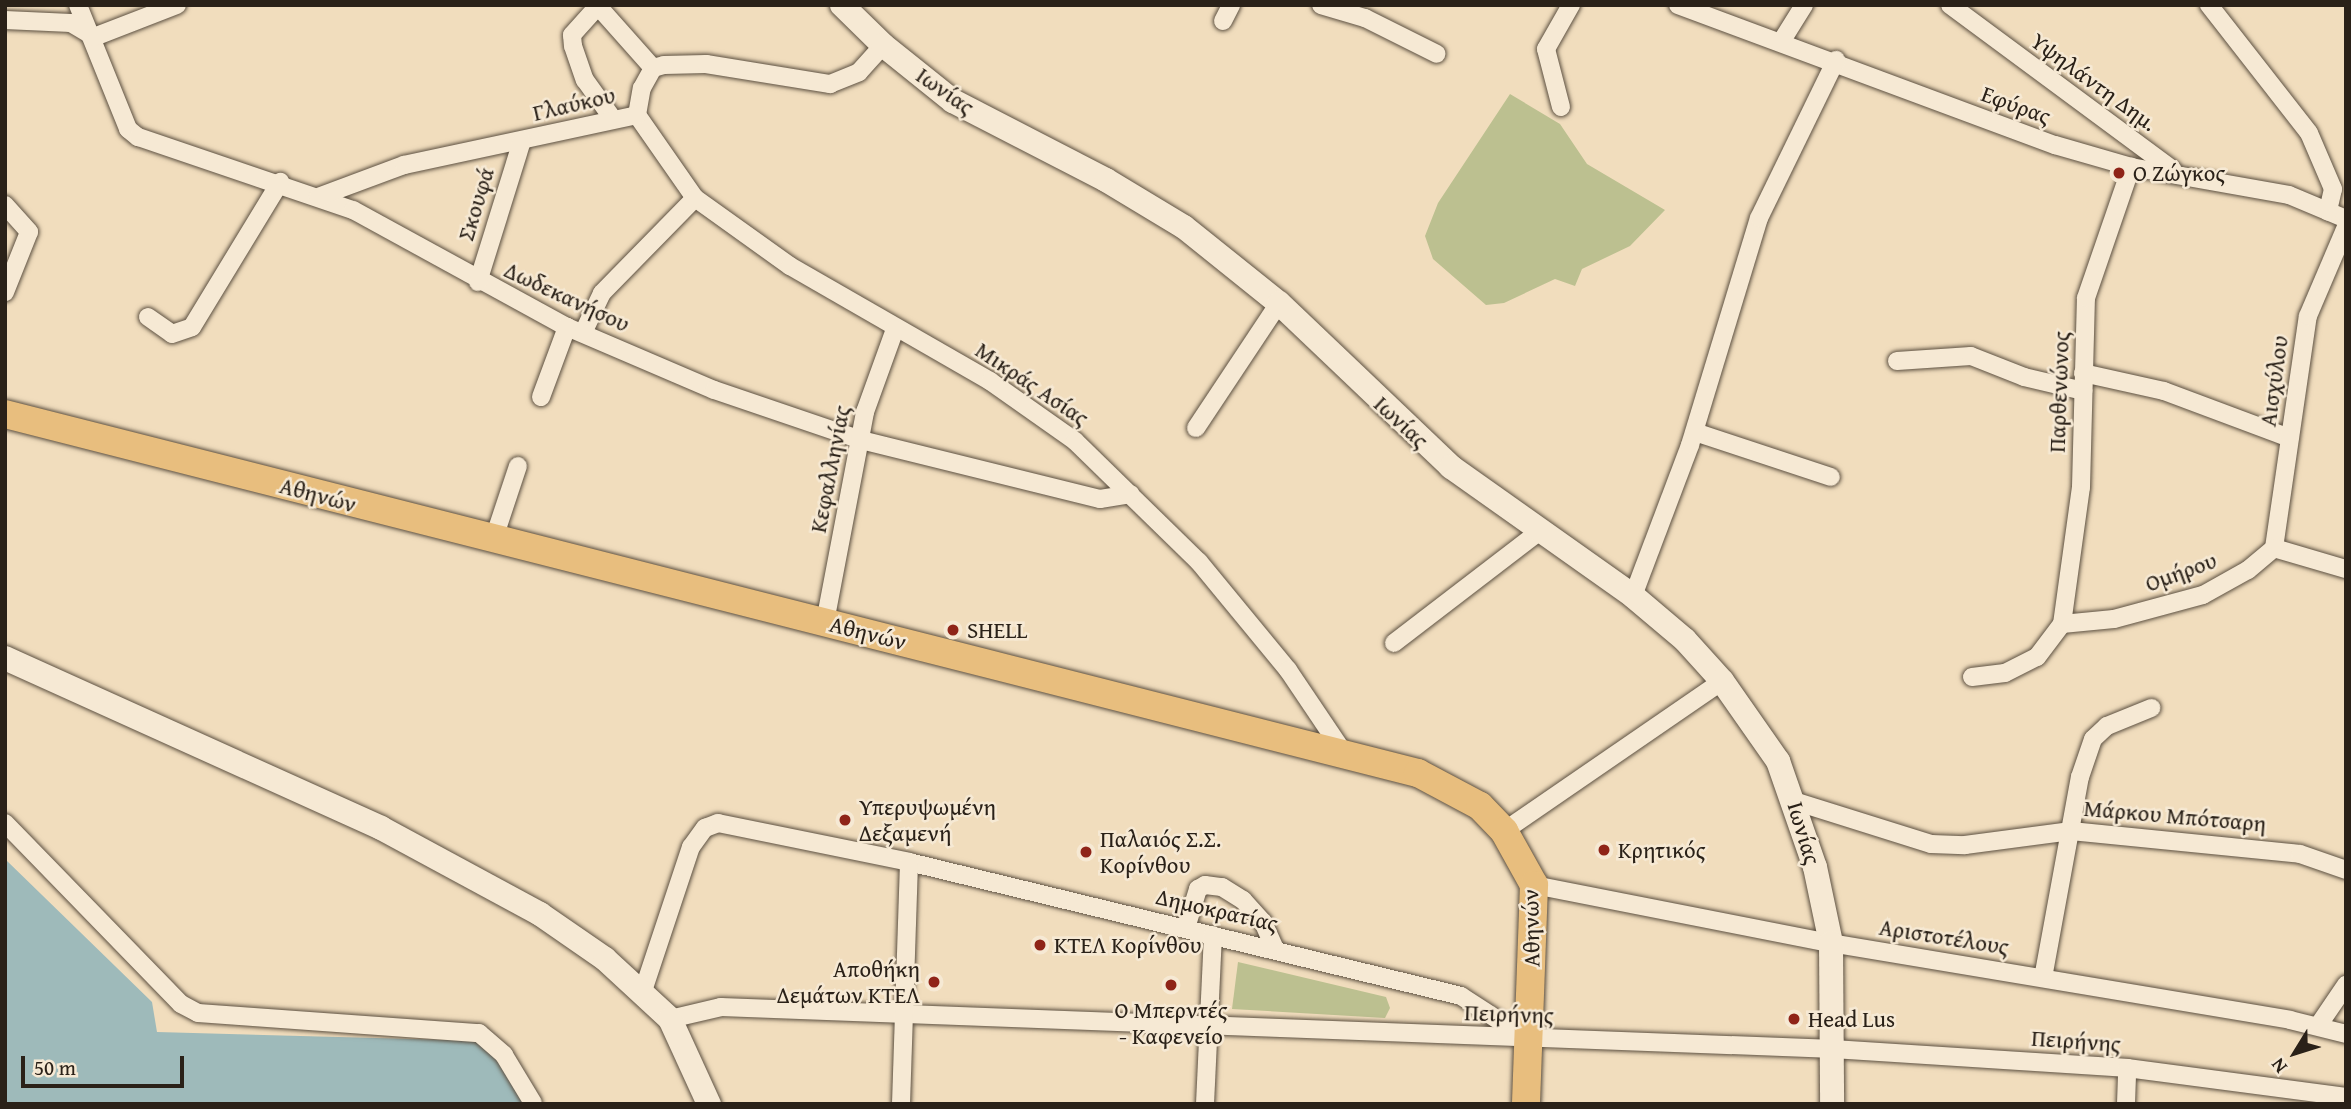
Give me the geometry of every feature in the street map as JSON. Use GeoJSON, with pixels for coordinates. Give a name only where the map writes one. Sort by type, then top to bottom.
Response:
{"type":"FeatureCollection","features":[{"type":"Feature","properties":{"kind":"main road","name":"Αθηνών"},"geometry":{"type":"LineString","coordinates":[[5,414],[493,541],[825,622],[1418,773],[1480,806],[1504,831],[1534,885],[1526,1104]]}},
{"type":"Feature","properties":{"kind":"street","name":"Δωδεκανήσου"},"geometry":{"type":"LineString","coordinates":[[78,5],[94,37],[128,129],[138,137],[280,182],[354,210],[478,282],[575,330],[714,390],[861,440],[1100,499],[1131,494]]}},
{"type":"Feature","properties":{"kind":"street"},"geometry":{"type":"LineString","coordinates":[[5,20],[71,23],[94,37],[177,5]]}},
{"type":"Feature","properties":{"kind":"street","name":"Ιωνίας"},"geometry":{"type":"LineString","coordinates":[[842,5],[883,45],[953,101],[1106,180],[1184,227],[1279,303],[1451,467],[1633,596],[1685,640],[1722,681],[1769,745],[1794,801],[1831,943],[1834,1049],[1832,1104]]}},
{"type":"Feature","properties":{"kind":"street"},"geometry":{"type":"LineString","coordinates":[[1321,5],[1365,18],[1437,54]]}},
{"type":"Feature","properties":{"kind":"street"},"geometry":{"type":"LineString","coordinates":[[1560,107],[1546,49],[1571,5]]}},
{"type":"Feature","properties":{"kind":"street","name":"Εφύρας"},"geometry":{"type":"LineString","coordinates":[[1678,5],[1836,60],[2055,145],[2131,167],[2176,172],[2289,195],[2346,219]]}},
{"type":"Feature","properties":{"kind":"street"},"geometry":{"type":"LineString","coordinates":[[1781,41],[1804,5]]}},
{"type":"Feature","properties":{"kind":"street","name":"Υψηλάντη Δημ."},"geometry":{"type":"LineString","coordinates":[[1950,5],[2176,172]]}},
{"type":"Feature","properties":{"kind":"street"},"geometry":{"type":"LineString","coordinates":[[2208,5],[2309,133],[2333,189],[2328,211]]}},
{"type":"Feature","properties":{"kind":"street"},"geometry":{"type":"LineString","coordinates":[[613,119],[576,64],[572,46],[572,35],[597,6],[653,68],[706,64],[830,84],[859,72],[883,45]]}},
{"type":"Feature","properties":{"kind":"street"},"geometry":{"type":"LineString","coordinates":[[1633,596],[1695,432],[1759,218],[1836,60]]}},
{"type":"Feature","properties":{"kind":"street","name":"Γλαύκου"},"geometry":{"type":"LineString","coordinates":[[318,197],[404,165],[637,115],[642,88],[653,68]]}},
{"type":"Feature","properties":{"kind":"street","name":"Μικράς Ασίας"},"geometry":{"type":"LineString","coordinates":[[637,115],[695,198],[790,266],[895,329],[990,380],[1075,441],[1199,562],[1279,659],[1346,756]]}},
{"type":"Feature","properties":{"kind":"street","name":"Σκουφά"},"geometry":{"type":"LineString","coordinates":[[478,282],[522,141]]}},
{"type":"Feature","properties":{"kind":"street","name":"Παρθενώνος"},"geometry":{"type":"LineString","coordinates":[[2062,624],[2081,487],[2086,298],[2131,167]]}},
{"type":"Feature","properties":{"kind":"street"},"geometry":{"type":"LineString","coordinates":[[148,317],[172,334],[192,327],[280,182]]}},
{"type":"Feature","properties":{"kind":"street"},"geometry":{"type":"LineString","coordinates":[[541,397],[575,330],[602,293],[695,198]]}},
{"type":"Feature","properties":{"kind":"street"},"geometry":{"type":"LineString","coordinates":[[5,205],[29,232],[5,292]]}},
{"type":"Feature","properties":{"kind":"street","name":"Αισχύλου"},"geometry":{"type":"LineString","coordinates":[[2274,548],[2308,316],[2346,227]]}},
{"type":"Feature","properties":{"kind":"street"},"geometry":{"type":"LineString","coordinates":[[1196,428],[1279,303]]}},
{"type":"Feature","properties":{"kind":"street","name":"Κεφαλληνίας"},"geometry":{"type":"LineString","coordinates":[[825,622],[865,412],[895,329]]}},
{"type":"Feature","properties":{"kind":"street"},"geometry":{"type":"LineString","coordinates":[[1897,362],[1971,356],[2024,377],[2164,391],[2290,438]]}},
{"type":"Feature","properties":{"kind":"street"},"geometry":{"type":"LineString","coordinates":[[1695,432],[1831,477]]}},
{"type":"Feature","properties":{"kind":"street"},"geometry":{"type":"LineString","coordinates":[[493,541],[518,466]]}},
{"type":"Feature","properties":{"kind":"street"},"geometry":{"type":"LineString","coordinates":[[1394,643],[1541,530]]}},
{"type":"Feature","properties":{"kind":"street"},"geometry":{"type":"LineString","coordinates":[[2274,548],[2346,569]]}},
{"type":"Feature","properties":{"kind":"street","name":"Ομήρου"},"geometry":{"type":"LineString","coordinates":[[2062,624],[2114,619],[2203,595],[2248,570],[2274,548]]}},
{"type":"Feature","properties":{"kind":"street"},"geometry":{"type":"LineString","coordinates":[[1972,677],[2005,674],[2037,657],[2062,624]]}},
{"type":"Feature","properties":{"kind":"street"},"geometry":{"type":"LineString","coordinates":[[5,658],[462,868],[540,914],[643,991],[670,1019],[709,1104]]}},
{"type":"Feature","properties":{"kind":"street"},"geometry":{"type":"LineString","coordinates":[[1504,831],[1722,681]]}},
{"type":"Feature","properties":{"kind":"street"},"geometry":{"type":"LineString","coordinates":[[2043,978],[2071,831],[2093,739],[2107,726],[2151,708]]}},
{"type":"Feature","properties":{"kind":"street","name":"Μάρκου Μπότσαρη"},"geometry":{"type":"LineString","coordinates":[[1794,801],[1931,844],[1965,845],[2071,831],[2300,853],[2346,870]]}},
{"type":"Feature","properties":{"kind":"street"},"geometry":{"type":"LineString","coordinates":[[5,823],[181,1004],[198,1013],[479,1033],[504,1055],[533,1103]]}},
{"type":"Feature","properties":{"kind":"street","name":"Δημοκρατίας"},"geometry":{"type":"LineString","coordinates":[[643,991],[691,847],[705,828],[718,823],[909,862],[1461,996],[1529,1040]]}},
{"type":"Feature","properties":{"kind":"street"},"geometry":{"type":"LineString","coordinates":[[901,1104],[909,862]]}},
{"type":"Feature","properties":{"kind":"street","name":"Αριστοτέλους"},"geometry":{"type":"LineString","coordinates":[[1534,885],[1831,943],[2319,1026],[2346,1034]]}},
{"type":"Feature","properties":{"kind":"street"},"geometry":{"type":"LineString","coordinates":[[1186,928],[1198,889],[1222,887],[1243,900],[1263,922],[1275,949]]}},
{"type":"Feature","properties":{"kind":"street"},"geometry":{"type":"LineString","coordinates":[[1205,1104],[1213,935]]}},
{"type":"Feature","properties":{"kind":"street"},"geometry":{"type":"LineString","coordinates":[[2319,1026],[2346,985]]}},
{"type":"Feature","properties":{"kind":"street","name":"Πειρήνης"},"geometry":{"type":"LineString","coordinates":[[670,1019],[721,1007],[1529,1040],[1834,1049],[2127,1068],[2346,1097]]}},
{"type":"Feature","properties":{"kind":"street"},"geometry":{"type":"LineString","coordinates":[[2126,1104],[2127,1068]]}},
{"type":"Feature","properties":{"kind":"green space"},"geometry":{"type":"Polygon","coordinates":[[[1510,94],[1560,124],[1587,164],[1665,210],[1630,246],[1582,269],[1575,286],[1555,279],[1504,303],[1486,305],[1433,259],[1425,236],[1438,203],[1510,94]]]}},
{"type":"Feature","properties":{"kind":"green space"},"geometry":{"type":"Polygon","coordinates":[[[1238,962],[1386,997],[1390,1008],[1385,1018],[1232,1009],[1238,962]]]}},
{"type":"Feature","properties":{"kind":"water"},"geometry":{"type":"Polygon","coordinates":[[[5,859],[152,1002],[157,1032],[488,1041],[523,1104],[5,1104],[5,859]]]}},
{"type":"Feature","properties":{"kind":"place","name":"Ο Ζώγκος"},"geometry":{"type":"Point","coordinates":[2119,173]}},
{"type":"Feature","properties":{"kind":"place","name":"SHELL"},"geometry":{"type":"Point","coordinates":[953,630]}},
{"type":"Feature","properties":{"kind":"place","name":"Υπερυψωμένη Δεξαμενή"},"geometry":{"type":"Point","coordinates":[845,820]}},
{"type":"Feature","properties":{"kind":"place","name":"Κρητικός"},"geometry":{"type":"Point","coordinates":[1604,850]}},
{"type":"Feature","properties":{"kind":"place","name":"Παλαιός Σ.Σ. Κορίνθου"},"geometry":{"type":"Point","coordinates":[1086,852]}},
{"type":"Feature","properties":{"kind":"place","name":"ΚΤΕΛ Κορίνθου"},"geometry":{"type":"Point","coordinates":[1040,945]}},
{"type":"Feature","properties":{"kind":"place","name":"Αποθήκη Δεμάτων ΚΤΕΛ"},"geometry":{"type":"Point","coordinates":[934,982]}},
{"type":"Feature","properties":{"kind":"place","name":"Ο Μπερντές - Καφενείο"},"geometry":{"type":"Point","coordinates":[1171,985]}},
{"type":"Feature","properties":{"kind":"place","name":"Head Lus"},"geometry":{"type":"Point","coordinates":[1794,1019]}}]}
